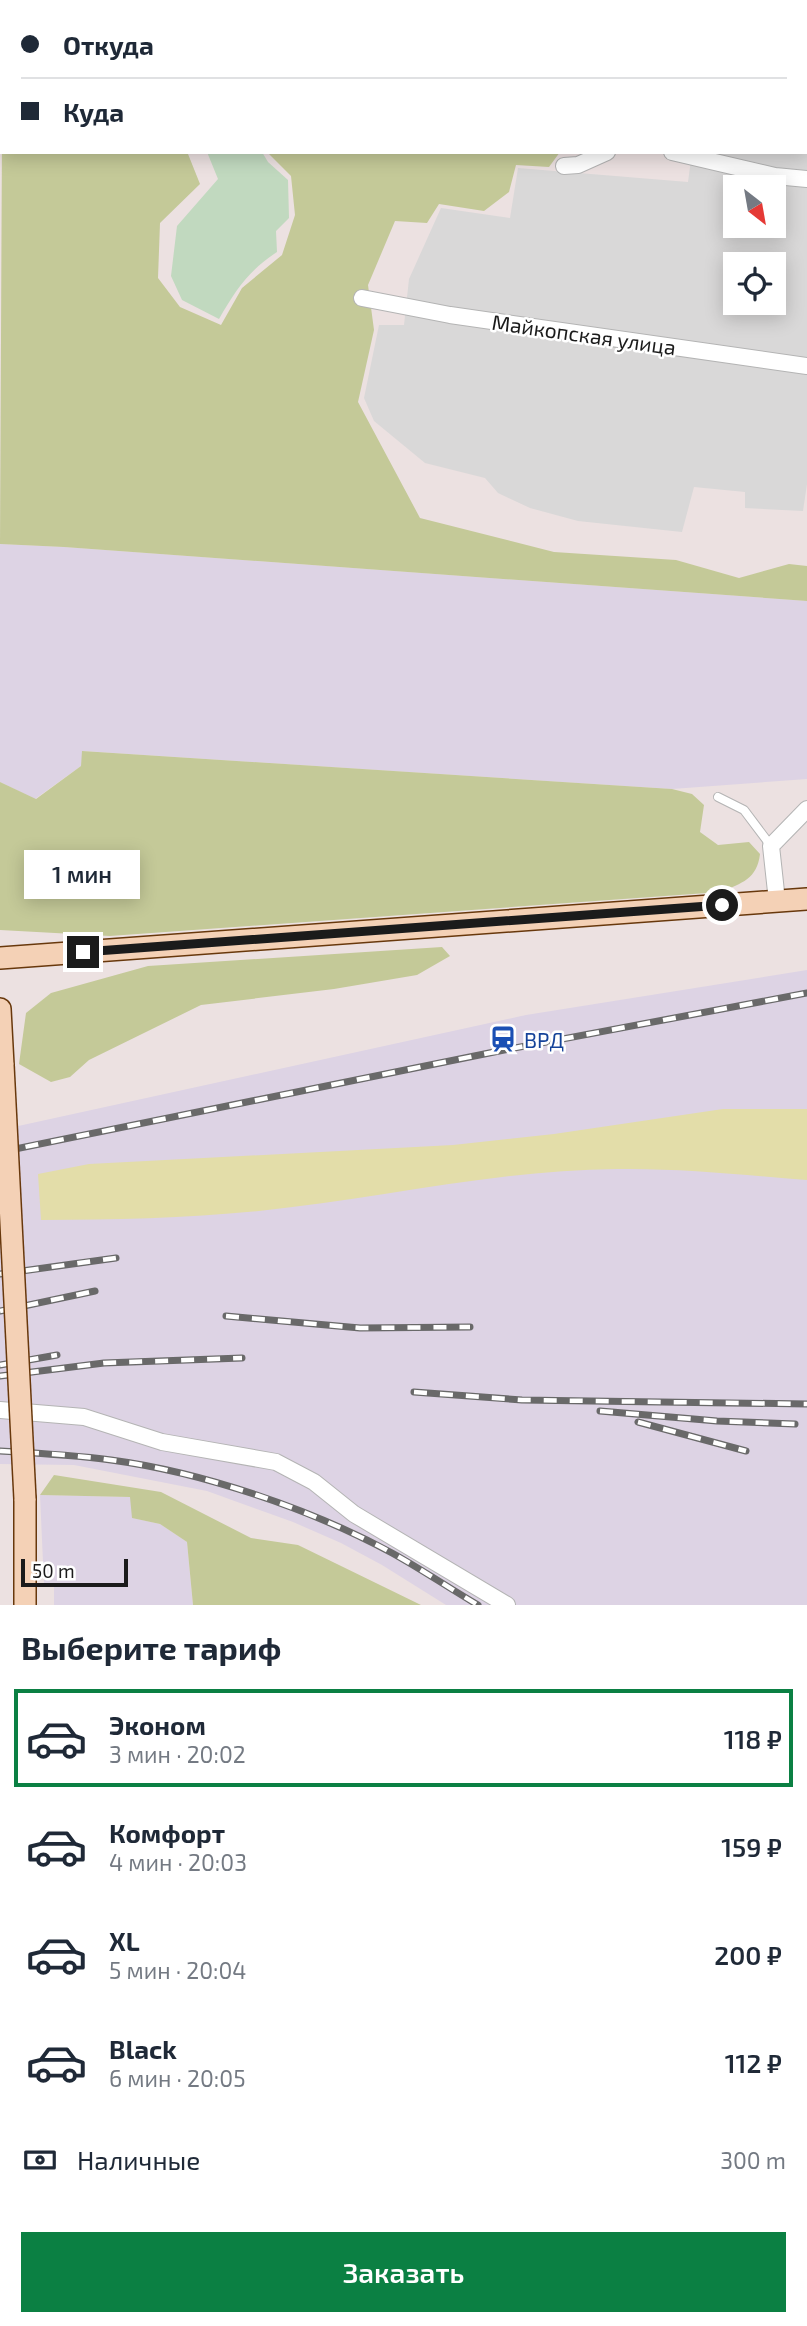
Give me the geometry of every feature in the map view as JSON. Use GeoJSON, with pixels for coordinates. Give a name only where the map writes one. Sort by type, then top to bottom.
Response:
{"type":"FeatureCollection","features":[{"type":"Feature","properties":{"kind":"street"},"geometry":{"type":"LineString","coordinates":[[564,166],[578,165],[603,154]]}},
{"type":"Feature","properties":{"kind":"street"},"geometry":{"type":"LineString","coordinates":[[681,154],[775,176],[807,179]]}},
{"type":"Feature","properties":{"kind":"street","name":"Майкопская улица"},"geometry":{"type":"LineString","coordinates":[[362,298],[464,317],[807,366]]}},
{"type":"Feature","properties":{"kind":"street"},"geometry":{"type":"LineString","coordinates":[[777,901],[771,846],[807,809]]}},
{"type":"Feature","properties":{"kind":"street"},"geometry":{"type":"LineString","coordinates":[[0,958],[807,899]]}},
{"type":"Feature","properties":{"kind":"street"},"geometry":{"type":"LineString","coordinates":[[0,1009],[24,1499],[25,1605]]}},
{"type":"Feature","properties":{"kind":"street"},"geometry":{"type":"LineString","coordinates":[[0,1410],[84,1417],[162,1442],[276,1462],[314,1482],[354,1514],[507,1605]]}},
{"type":"Feature","properties":{"kind":"lane"},"geometry":{"type":"LineString","coordinates":[[718,797],[744,810],[771,846]]}},
{"type":"Feature","properties":{"kind":"shaded area"},"geometry":{"type":"Polygon","coordinates":[[[692,154],[807,154],[807,484],[803,511],[745,508],[745,492],[694,487],[682,532],[578,521],[530,508],[498,493],[485,478],[425,463],[374,421],[364,398],[379,325],[404,325],[409,279],[441,208],[510,218],[518,168],[688,182],[692,154]]]}},
{"type":"Feature","properties":{"kind":"shaded area"},"geometry":{"type":"Polygon","coordinates":[[[0,544],[807,601],[807,779],[672,789],[83,751],[81,766],[35,799],[0,782],[0,544]]]}},
{"type":"Feature","properties":{"kind":"shaded area"},"geometry":{"type":"Polygon","coordinates":[[[807,970],[807,1605],[446,1605],[341,1543],[293,1522],[207,1491],[74,1465],[0,1464],[0,1130],[526,1015],[807,970]]]}},
{"type":"Feature","properties":{"kind":"shaded area"},"geometry":{"type":"Polygon","coordinates":[[[723,1109],[807,1109],[807,1180],[664,1170],[572,1171],[527,1174],[259,1211],[150,1218],[41,1220],[38,1174],[89,1164],[453,1145],[554,1134],[723,1109]]]}},
{"type":"Feature","properties":{"kind":"shaded area"},"geometry":{"type":"Polygon","coordinates":[[[40,1495],[131,1497],[133,1518],[160,1524],[187,1542],[193,1605],[54,1605],[54,1585],[44,1584],[40,1495]]]}},
{"type":"Feature","properties":{"kind":"green space"},"geometry":{"type":"Polygon","coordinates":[[[2,154],[188,154],[200,184],[160,223],[158,278],[180,307],[221,325],[242,288],[282,255],[295,215],[291,176],[269,154],[559,154],[549,167],[516,165],[509,192],[484,211],[439,204],[427,223],[395,221],[368,285],[374,330],[358,402],[420,518],[554,552],[676,560],[739,578],[789,564],[807,566],[807,601],[64,547],[0,544],[2,154]]]}},
{"type":"Feature","properties":{"kind":"green space"},"geometry":{"type":"Polygon","coordinates":[[[208,154],[263,154],[288,180],[289,218],[276,231],[277,252],[258,266],[244,282],[219,319],[182,300],[171,276],[177,226],[218,179],[208,154]]]}},
{"type":"Feature","properties":{"kind":"green space"},"geometry":{"type":"Polygon","coordinates":[[[82,751],[672,789],[692,794],[704,805],[700,832],[718,845],[749,842],[760,854],[752,875],[742,883],[721,892],[110,936],[0,930],[0,782],[36,799],[81,766],[82,751]]]}},
{"type":"Feature","properties":{"kind":"green space"},"geometry":{"type":"Polygon","coordinates":[[[442,947],[450,956],[417,975],[334,989],[201,1005],[89,1060],[70,1077],[51,1082],[19,1064],[26,1013],[51,993],[148,966],[442,947]]]}},
{"type":"Feature","properties":{"kind":"green space"},"geometry":{"type":"Polygon","coordinates":[[[54,1475],[161,1492],[251,1538],[298,1545],[421,1605],[193,1605],[187,1542],[160,1524],[132,1518],[130,1497],[40,1495],[54,1475]]]}},
{"type":"Feature","properties":{"kind":"railway"},"geometry":{"type":"LineString","coordinates":[[0,1152],[504,1050],[807,993]]}},
{"type":"Feature","properties":{"kind":"railway"},"geometry":{"type":"LineString","coordinates":[[0,1274],[116,1258]]}},
{"type":"Feature","properties":{"kind":"railway"},"geometry":{"type":"LineString","coordinates":[[0,1311],[95,1291]]}},
{"type":"Feature","properties":{"kind":"railway"},"geometry":{"type":"LineString","coordinates":[[226,1316],[360,1328],[470,1327]]}},
{"type":"Feature","properties":{"kind":"railway"},"geometry":{"type":"LineString","coordinates":[[0,1365],[57,1355]]}},
{"type":"Feature","properties":{"kind":"railway"},"geometry":{"type":"LineString","coordinates":[[0,1376],[104,1363],[242,1358]]}},
{"type":"Feature","properties":{"kind":"railway"},"geometry":{"type":"LineString","coordinates":[[414,1392],[522,1400],[807,1404]]}},
{"type":"Feature","properties":{"kind":"railway"},"geometry":{"type":"LineString","coordinates":[[600,1411],[717,1421],[795,1424]]}},
{"type":"Feature","properties":{"kind":"railway"},"geometry":{"type":"LineString","coordinates":[[638,1422],[746,1451]]}},
{"type":"Feature","properties":{"kind":"railway"},"geometry":{"type":"LineString","coordinates":[[0,1451],[111,1460],[219,1483],[291,1507],[360,1537],[403,1559],[478,1605]]}},
{"type":"Feature","properties":{"kind":"place","name":"ВРД"},"geometry":{"type":"Point","coordinates":[503,1039]}},
{"type":"Feature","properties":{"kind":"route"},"geometry":{"type":"LineString","coordinates":[[83,952],[722,905]]}}]}
